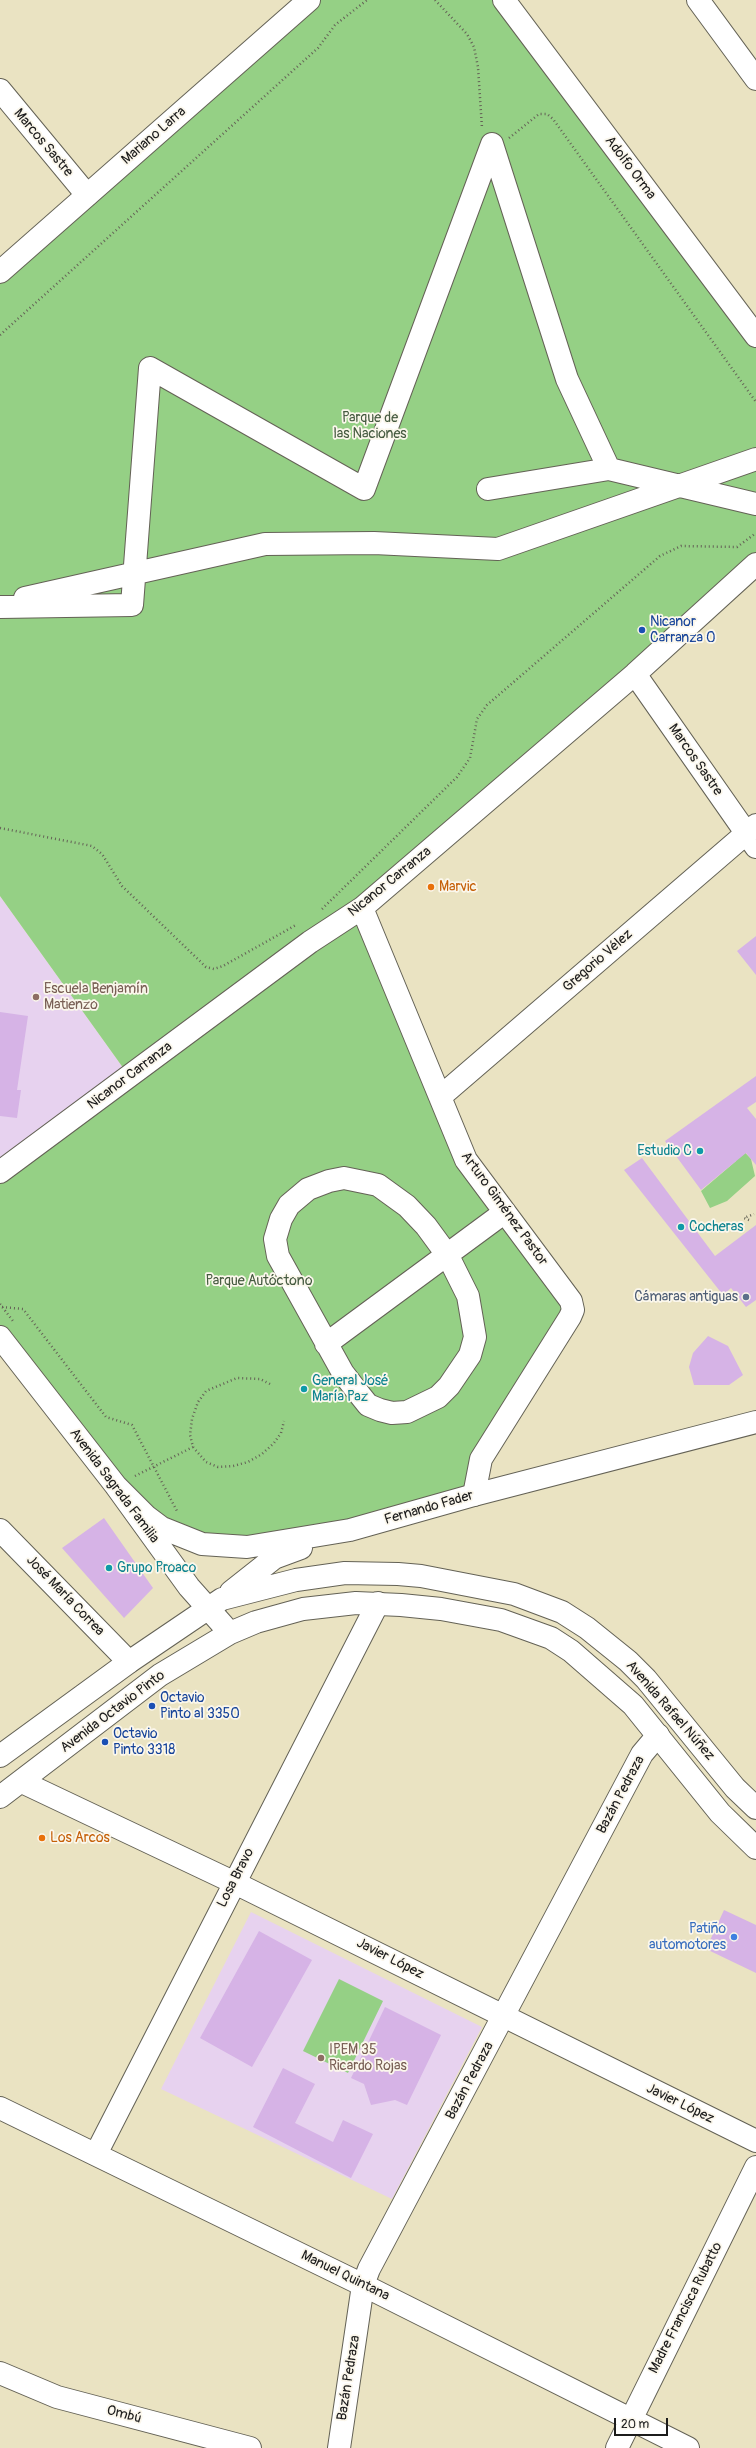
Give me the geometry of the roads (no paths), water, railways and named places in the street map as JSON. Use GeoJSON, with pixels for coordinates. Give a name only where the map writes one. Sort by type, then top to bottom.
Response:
{"type":"FeatureCollection","features":[{"type":"Feature","properties":{"kind":"street","name":"Mariano Larra"},"geometry":{"type":"LineString","coordinates":[[0,272],[309,0]]}},
{"type":"Feature","properties":{"kind":"street","name":"Adolfo Orma"},"geometry":{"type":"LineString","coordinates":[[504,0],[756,336]]}},
{"type":"Feature","properties":{"kind":"street"},"geometry":{"type":"LineString","coordinates":[[698,0],[756,78]]}},
{"type":"Feature","properties":{"kind":"street","name":"Marcos Sastre"},"geometry":{"type":"LineString","coordinates":[[0,90],[87,195]]}},
{"type":"Feature","properties":{"kind":"street"},"geometry":{"type":"LineString","coordinates":[[0,607],[132,605],[150,368],[364,489],[492,144],[566,379],[609,469]]}},
{"type":"Feature","properties":{"kind":"street"},"geometry":{"type":"LineString","coordinates":[[0,603],[265,544],[374,542],[498,549],[756,459]]}},
{"type":"Feature","properties":{"kind":"street"},"geometry":{"type":"LineString","coordinates":[[488,489],[609,469],[756,504]]}},
{"type":"Feature","properties":{"kind":"street","name":"Nicanor Carranza"},"geometry":{"type":"LineString","coordinates":[[0,1172],[310,942],[362,908],[635,674],[756,564]]}},
{"type":"Feature","properties":{"kind":"street","name":"Marcos Sastre"},"geometry":{"type":"LineString","coordinates":[[635,674],[753,835]]}},
{"type":"Feature","properties":{"kind":"street","name":"Gregorio Vélez"},"geometry":{"type":"LineString","coordinates":[[440,1097],[753,835]]}},
{"type":"Feature","properties":{"kind":"street","name":"Arturo Giménez Pastor"},"geometry":{"type":"LineString","coordinates":[[362,908],[466,1160],[571,1301],[573,1310],[481,1460],[474,1495]]}},
{"type":"Feature","properties":{"kind":"street"},"geometry":{"type":"LineString","coordinates":[[344,1178],[378,1185],[407,1206],[426,1226],[448,1256],[468,1296],[475,1337],[470,1355],[462,1369],[438,1397],[407,1412],[392,1413],[368,1405],[343,1373],[326,1344],[278,1256],[275,1239],[280,1219],[289,1205],[308,1189],[329,1181],[344,1178]]}},
{"type":"Feature","properties":{"kind":"street"},"geometry":{"type":"LineString","coordinates":[[326,1344],[448,1256],[505,1212]]}},
{"type":"Feature","properties":{"kind":"street","name":"Avenida Sagrada Familia"},"geometry":{"type":"LineString","coordinates":[[8,1331],[116,1486],[214,1604],[230,1633]]}},
{"type":"Feature","properties":{"kind":"street","name":"Fernando Fader"},"geometry":{"type":"LineString","coordinates":[[116,1486],[146,1516],[162,1528],[202,1544],[247,1547],[350,1530],[474,1495],[756,1422]]}},
{"type":"Feature","properties":{"kind":"street","name":"José María Correa"},"geometry":{"type":"LineString","coordinates":[[0,1530],[129,1662]]}},
{"type":"Feature","properties":{"kind":"street","name":"Avenida Octavio Pinto"},"geometry":{"type":"LineString","coordinates":[[0,1756],[129,1662],[214,1604],[274,1558],[350,1530]]}},
{"type":"Feature","properties":{"kind":"street"},"geometry":{"type":"LineString","coordinates":[[247,1547],[274,1558],[345,1573]]}},
{"type":"Feature","properties":{"kind":"street","name":"Avenida Rafael Núñez"},"geometry":{"type":"LineString","coordinates":[[214,1604],[296,1580],[345,1573],[421,1576],[464,1583],[514,1594],[562,1612],[612,1647],[646,1679],[735,1788],[756,1808]]}},
{"type":"Feature","properties":{"kind":"street","name":"Avenida Rafael Núñez"},"geometry":{"type":"LineString","coordinates":[[230,1633],[256,1622],[303,1609],[338,1604],[378,1603],[441,1609],[501,1620],[551,1638],[571,1651],[633,1705],[720,1813],[756,1848]]}},
{"type":"Feature","properties":{"kind":"street","name":"Losa Bravo"},"geometry":{"type":"LineString","coordinates":[[96,2154],[233,1882],[378,1603]]}},
{"type":"Feature","properties":{"kind":"street","name":"Avenida Octavio Pinto"},"geometry":{"type":"LineString","coordinates":[[0,1797],[22,1782],[160,1675],[230,1633]]}},
{"type":"Feature","properties":{"kind":"street","name":"Bazán Pedraza"},"geometry":{"type":"LineString","coordinates":[[339,2448],[363,2284],[369,2269],[504,2017],[642,1754],[658,1735]]}},
{"type":"Feature","properties":{"kind":"street","name":"Javier López"},"geometry":{"type":"LineString","coordinates":[[22,1782],[233,1882],[756,2141]]}},
{"type":"Feature","properties":{"kind":"street","name":"Manuel Quintana"},"geometry":{"type":"LineString","coordinates":[[0,2108],[363,2284],[688,2448]]}},
{"type":"Feature","properties":{"kind":"street","name":"Madre Francisca Rubatto"},"geometry":{"type":"LineString","coordinates":[[616,2448],[756,2168]]}},
{"type":"Feature","properties":{"kind":"street","name":"Ombú"},"geometry":{"type":"LineString","coordinates":[[0,2373],[57,2397],[250,2448]]}},
{"type":"Feature","properties":{"kind":"place","name":"Nicanor Carranza 0"},"geometry":{"type":"Point","coordinates":[642,630]}},
{"type":"Feature","properties":{"kind":"place","name":"Marvic"},"geometry":{"type":"Point","coordinates":[431,887]}},
{"type":"Feature","properties":{"kind":"place","name":"Escuela Benjamín Matienzo"},"geometry":{"type":"Point","coordinates":[36,997]}},
{"type":"Feature","properties":{"kind":"place","name":"Estudio C"},"geometry":{"type":"Point","coordinates":[700,1151]}},
{"type":"Feature","properties":{"kind":"place","name":"Cocheras"},"geometry":{"type":"Point","coordinates":[681,1227]}},
{"type":"Feature","properties":{"kind":"place","name":"Cámaras antiguas"},"geometry":{"type":"Point","coordinates":[746,1297]}},
{"type":"Feature","properties":{"kind":"place","name":"General José María Paz"},"geometry":{"type":"Point","coordinates":[304,1389]}},
{"type":"Feature","properties":{"kind":"place","name":"Grupo Proaco"},"geometry":{"type":"Point","coordinates":[109,1568]}},
{"type":"Feature","properties":{"kind":"place","name":"Octavio Pinto al 3350"},"geometry":{"type":"Point","coordinates":[152,1706]}},
{"type":"Feature","properties":{"kind":"place","name":"Octavio Pinto 3318"},"geometry":{"type":"Point","coordinates":[105,1742]}},
{"type":"Feature","properties":{"kind":"place","name":"Los Arcos"},"geometry":{"type":"Point","coordinates":[42,1838]}},
{"type":"Feature","properties":{"kind":"place","name":"Patiño automotores"},"geometry":{"type":"Point","coordinates":[734,1937]}},
{"type":"Feature","properties":{"kind":"place","name":"IPEM 35 Ricardo Rojas"},"geometry":{"type":"Point","coordinates":[321,2058]}},
{"type":"Feature","properties":{"kind":"park label","name":"Parque de las Naciones"},"geometry":{"type":"Point","coordinates":[370,426]}},
{"type":"Feature","properties":{"kind":"park label","name":"Parque Autóctono"},"geometry":{"type":"Point","coordinates":[259,1281]}}]}
